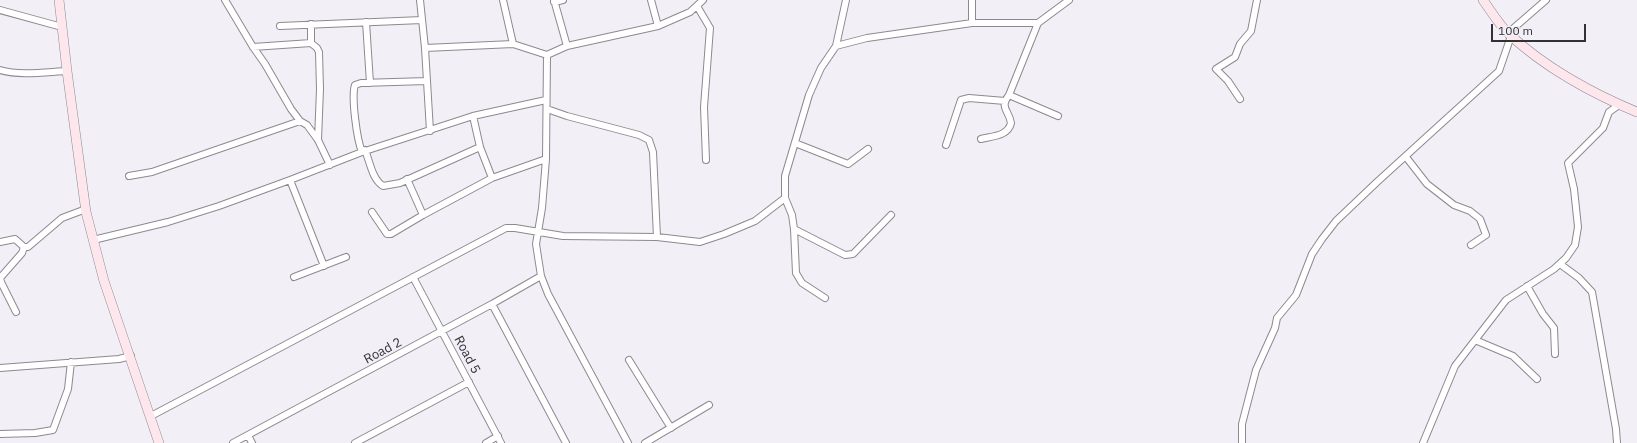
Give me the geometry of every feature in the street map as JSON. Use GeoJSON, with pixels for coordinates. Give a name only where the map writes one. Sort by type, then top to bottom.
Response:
{"type":"FeatureCollection","features":[{"type":"Feature","properties":{"kind":"street"},"geometry":{"type":"LineString","coordinates":[[59,0],[86,209],[93,240],[104,281],[160,443]]}},
{"type":"Feature","properties":{"kind":"street"},"geometry":{"type":"LineString","coordinates":[[225,0],[291,109],[300,121],[307,125],[318,140],[330,165]]}},
{"type":"Feature","properties":{"kind":"street"},"geometry":{"type":"LineString","coordinates":[[420,0],[425,48],[430,131]]}},
{"type":"Feature","properties":{"kind":"street"},"geometry":{"type":"LineString","coordinates":[[503,0],[513,44]]}},
{"type":"Feature","properties":{"kind":"street"},"geometry":{"type":"LineString","coordinates":[[563,0],[554,1],[567,46]]}},
{"type":"Feature","properties":{"kind":"street"},"geometry":{"type":"LineString","coordinates":[[651,0],[658,26]]}},
{"type":"Feature","properties":{"kind":"street"},"geometry":{"type":"LineString","coordinates":[[425,48],[513,44],[547,55],[567,46],[658,26],[690,12],[703,0]]}},
{"type":"Feature","properties":{"kind":"street"},"geometry":{"type":"LineString","coordinates":[[825,298],[802,283],[796,273],[794,229],[790,210],[785,198],[785,176],[809,96],[821,68],[836,46],[846,0]]}},
{"type":"Feature","properties":{"kind":"street"},"geometry":{"type":"LineString","coordinates":[[972,0],[972,23]]}},
{"type":"Feature","properties":{"kind":"street"},"geometry":{"type":"LineString","coordinates":[[981,139],[1007,132],[1010,129],[1012,123],[1003,106],[1009,95],[1038,23],[1069,0]]}},
{"type":"Feature","properties":{"kind":"street"},"geometry":{"type":"LineString","coordinates":[[1240,99],[1228,81],[1216,69],[1236,57],[1240,44],[1250,31],[1257,0]]}},
{"type":"Feature","properties":{"kind":"street"},"geometry":{"type":"LineString","coordinates":[[1483,0],[1509,35],[1548,65],[1619,105],[1637,112]]}},
{"type":"Feature","properties":{"kind":"street"},"geometry":{"type":"LineString","coordinates":[[1242,443],[1242,424],[1256,370],[1275,328],[1277,318],[1296,295],[1312,254],[1322,239],[1336,221],[1499,71],[1509,35],[1546,0]]}},
{"type":"Feature","properties":{"kind":"street"},"geometry":{"type":"LineString","coordinates":[[697,6],[710,28],[704,108],[706,160]]}},
{"type":"Feature","properties":{"kind":"street"},"geometry":{"type":"LineString","coordinates":[[0,10],[62,27]]}},
{"type":"Feature","properties":{"kind":"street"},"geometry":{"type":"LineString","coordinates":[[280,26],[422,20]]}},
{"type":"Feature","properties":{"kind":"street"},"geometry":{"type":"LineString","coordinates":[[366,22],[370,83]]}},
{"type":"Feature","properties":{"kind":"street"},"geometry":{"type":"LineString","coordinates":[[836,46],[867,38],[972,23],[1038,23]]}},
{"type":"Feature","properties":{"kind":"street"},"geometry":{"type":"LineString","coordinates":[[311,24],[312,43],[319,52],[320,89],[318,140]]}},
{"type":"Feature","properties":{"kind":"street"},"geometry":{"type":"LineString","coordinates":[[253,47],[312,43]]}},
{"type":"Feature","properties":{"kind":"street"},"geometry":{"type":"LineString","coordinates":[[547,55],[546,159],[536,244],[541,276],[548,294],[628,443]]}},
{"type":"Feature","properties":{"kind":"street"},"geometry":{"type":"LineString","coordinates":[[0,70],[27,72],[67,71]]}},
{"type":"Feature","properties":{"kind":"street"},"geometry":{"type":"LineString","coordinates":[[427,80],[357,84],[353,92],[358,143],[364,151],[378,183],[383,186],[407,180],[480,147]]}},
{"type":"Feature","properties":{"kind":"street"},"geometry":{"type":"LineString","coordinates":[[1009,95],[1058,116]]}},
{"type":"Feature","properties":{"kind":"street"},"geometry":{"type":"LineString","coordinates":[[946,145],[961,100],[969,98],[1005,101]]}},
{"type":"Feature","properties":{"kind":"street"},"geometry":{"type":"LineString","coordinates":[[93,240],[168,222],[219,206],[364,151],[473,116],[546,100]]}},
{"type":"Feature","properties":{"kind":"street"},"geometry":{"type":"LineString","coordinates":[[1422,443],[1455,366],[1475,340],[1506,300],[1560,264],[1575,245],[1578,227],[1574,189],[1568,163],[1603,128],[1609,112],[1619,105]]}},
{"type":"Feature","properties":{"kind":"street"},"geometry":{"type":"LineString","coordinates":[[547,109],[639,134],[649,140],[653,152],[657,237]]}},
{"type":"Feature","properties":{"kind":"street"},"geometry":{"type":"LineString","coordinates":[[473,116],[480,147],[492,178]]}},
{"type":"Feature","properties":{"kind":"street"},"geometry":{"type":"LineString","coordinates":[[129,176],[152,172],[300,121]]}},
{"type":"Feature","properties":{"kind":"street"},"geometry":{"type":"LineString","coordinates":[[795,143],[848,164],[868,149]]}},
{"type":"Feature","properties":{"kind":"street"},"geometry":{"type":"LineString","coordinates":[[1406,157],[1428,184],[1454,205],[1470,211],[1480,219],[1486,235],[1472,246]]}},
{"type":"Feature","properties":{"kind":"street"},"geometry":{"type":"LineString","coordinates":[[372,212],[388,235],[423,214],[492,178],[546,159]]}},
{"type":"Feature","properties":{"kind":"street"},"geometry":{"type":"LineString","coordinates":[[290,180],[324,266]]}},
{"type":"Feature","properties":{"kind":"street"},"geometry":{"type":"LineString","coordinates":[[407,180],[423,214]]}},
{"type":"Feature","properties":{"kind":"street"},"geometry":{"type":"LineString","coordinates":[[151,416],[502,230],[515,228],[563,236],[657,237],[700,242],[755,221],[785,198]]}},
{"type":"Feature","properties":{"kind":"street"},"geometry":{"type":"LineString","coordinates":[[24,247],[30,246],[62,218],[86,209]]}},
{"type":"Feature","properties":{"kind":"street"},"geometry":{"type":"LineString","coordinates":[[794,229],[846,256],[850,256],[891,215]]}},
{"type":"Feature","properties":{"kind":"street"},"geometry":{"type":"LineString","coordinates":[[0,242],[15,239],[24,247]]}},
{"type":"Feature","properties":{"kind":"street"},"geometry":{"type":"LineString","coordinates":[[16,312],[0,278],[22,253],[24,247]]}},
{"type":"Feature","properties":{"kind":"street"},"geometry":{"type":"LineString","coordinates":[[294,277],[346,257]]}},
{"type":"Feature","properties":{"kind":"street"},"geometry":{"type":"LineString","coordinates":[[1560,264],[1579,278],[1592,292],[1616,429],[1617,443]]}},
{"type":"Feature","properties":{"kind":"street","name":"Road 2"},"geometry":{"type":"LineString","coordinates":[[233,443],[492,304],[541,276]]}},
{"type":"Feature","properties":{"kind":"street","name":"Road 5"},"geometry":{"type":"LineString","coordinates":[[413,277],[501,443]]}},
{"type":"Feature","properties":{"kind":"street"},"geometry":{"type":"LineString","coordinates":[[1527,286],[1543,314],[1554,328],[1555,354]]}},
{"type":"Feature","properties":{"kind":"street"},"geometry":{"type":"LineString","coordinates":[[492,304],[566,443]]}},
{"type":"Feature","properties":{"kind":"street"},"geometry":{"type":"LineString","coordinates":[[1475,340],[1513,356],[1537,379]]}},
{"type":"Feature","properties":{"kind":"street"},"geometry":{"type":"LineString","coordinates":[[0,368],[119,359],[131,356]]}},
{"type":"Feature","properties":{"kind":"street"},"geometry":{"type":"LineString","coordinates":[[629,360],[671,428]]}},
{"type":"Feature","properties":{"kind":"street"},"geometry":{"type":"LineString","coordinates":[[0,434],[35,433],[53,430],[68,389],[71,362]]}},
{"type":"Feature","properties":{"kind":"street"},"geometry":{"type":"LineString","coordinates":[[355,443],[469,382]]}},
{"type":"Feature","properties":{"kind":"street"},"geometry":{"type":"LineString","coordinates":[[645,443],[709,406]]}},
{"type":"Feature","properties":{"kind":"street"},"geometry":{"type":"LineString","coordinates":[[248,435],[252,443]]}},
{"type":"Feature","properties":{"kind":"street"},"geometry":{"type":"LineString","coordinates":[[486,443],[498,436]]}}]}
